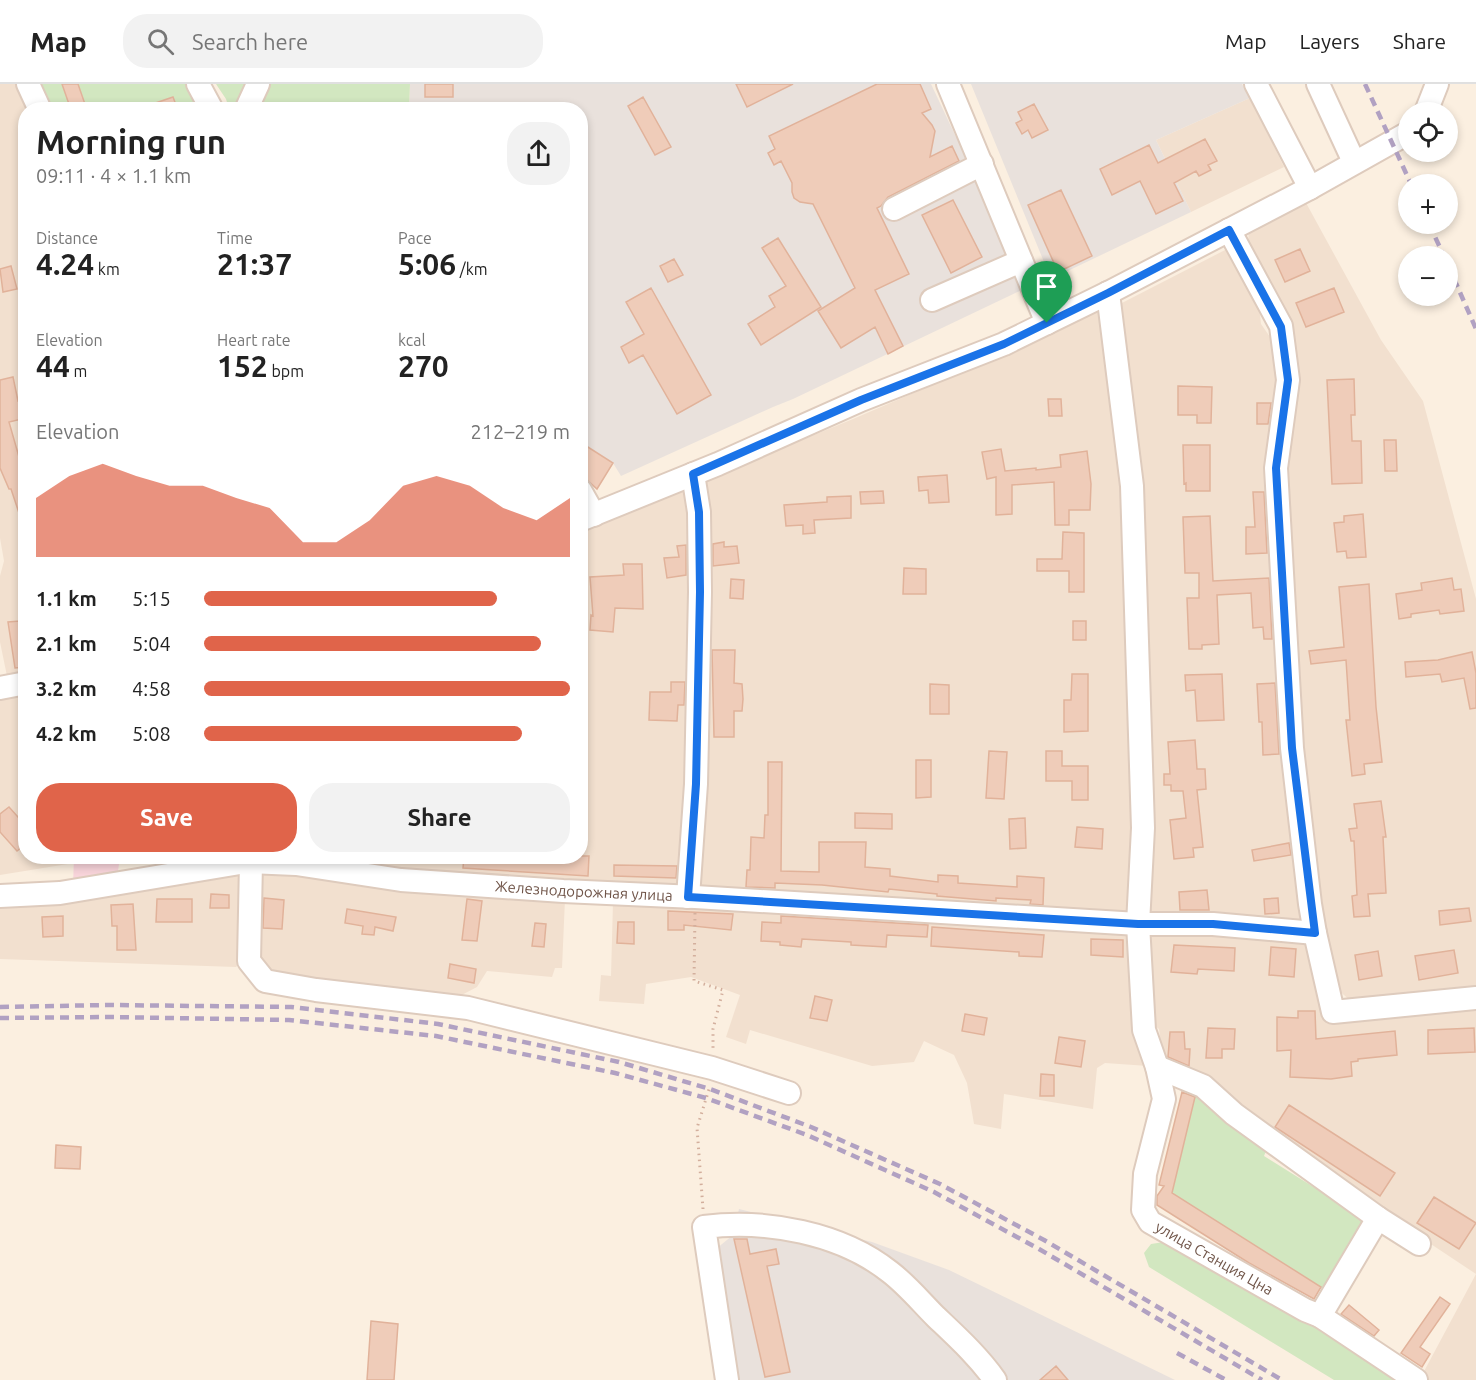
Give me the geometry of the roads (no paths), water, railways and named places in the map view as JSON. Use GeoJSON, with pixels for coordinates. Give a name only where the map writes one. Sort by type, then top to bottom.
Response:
{"type":"FeatureCollection","features":[{"type":"Feature","properties":{"kind":"street"},"geometry":{"type":"LineString","coordinates":[[28,84],[36,102]]}},
{"type":"Feature","properties":{"kind":"street"},"geometry":{"type":"LineString","coordinates":[[198,84],[208,102]]}},
{"type":"Feature","properties":{"kind":"street"},"geometry":{"type":"LineString","coordinates":[[250,102],[258,84]]}},
{"type":"Feature","properties":{"kind":"street"},"geometry":{"type":"LineString","coordinates":[[948,84],[1047,323]]}},
{"type":"Feature","properties":{"kind":"street"},"geometry":{"type":"LineString","coordinates":[[1256,84],[1307,189]]}},
{"type":"Feature","properties":{"kind":"street"},"geometry":{"type":"LineString","coordinates":[[1318,84],[1354,162]]}},
{"type":"Feature","properties":{"kind":"street"},"geometry":{"type":"LineString","coordinates":[[1430,102],[1437,84]]}},
{"type":"Feature","properties":{"kind":"street"},"geometry":{"type":"LineString","coordinates":[[588,518],[861,400],[1004,344],[1229,230],[1398,138]]}},
{"type":"Feature","properties":{"kind":"street"},"geometry":{"type":"LineString","coordinates":[[894,209],[982,164]]}},
{"type":"Feature","properties":{"kind":"street"},"geometry":{"type":"LineString","coordinates":[[1229,230],[1281,327],[1288,380],[1276,468],[1292,748],[1315,933],[1333,1012],[1476,998]]}},
{"type":"Feature","properties":{"kind":"street"},"geometry":{"type":"LineString","coordinates":[[932,300],[1022,261]]}},
{"type":"Feature","properties":{"kind":"street"},"geometry":{"type":"LineString","coordinates":[[1108,293],[1132,486],[1143,828],[1138,924],[1144,1030],[1157,1067],[1203,1086],[1234,1114],[1378,1218],[1419,1244]]}},
{"type":"Feature","properties":{"kind":"street"},"geometry":{"type":"LineString","coordinates":[[688,897],[696,784],[700,592],[699,512],[693,474]]}},
{"type":"Feature","properties":{"kind":"street"},"geometry":{"type":"LineString","coordinates":[[0,688],[18,684]]}},
{"type":"Feature","properties":{"kind":"street","name":"Железнодорожная улица"},"geometry":{"type":"LineString","coordinates":[[0,896],[60,893],[224,864]]}},
{"type":"Feature","properties":{"kind":"street"},"geometry":{"type":"LineString","coordinates":[[247,864],[249,961],[266,981],[316,990],[468,1008],[712,1068],[789,1094]]}},
{"type":"Feature","properties":{"kind":"street","name":"Железнодорожная улица"},"geometry":{"type":"LineString","coordinates":[[296,864],[401,880],[563,891],[1138,924],[1213,924],[1315,933]]}},
{"type":"Feature","properties":{"kind":"street","name":"улица Станция Цна"},"geometry":{"type":"LineString","coordinates":[[1157,1067],[1164,1099],[1145,1174],[1143,1198],[1146,1216],[1150,1222],[1305,1310],[1320,1316],[1416,1380]]}},
{"type":"Feature","properties":{"kind":"street"},"geometry":{"type":"LineString","coordinates":[[1320,1316],[1378,1218]]}},
{"type":"Feature","properties":{"kind":"street"},"geometry":{"type":"LineString","coordinates":[[727,1380],[704,1227],[723,1224],[785,1228],[840,1242],[890,1272],[979,1358],[995,1380]]}},
{"type":"Feature","properties":{"kind":"railway"},"geometry":{"type":"LineString","coordinates":[[1365,84],[1406,174]]}},
{"type":"Feature","properties":{"kind":"railway"},"geometry":{"type":"LineString","coordinates":[[1434,234],[1439,246]]}},
{"type":"Feature","properties":{"kind":"railway"},"geometry":{"type":"LineString","coordinates":[[1458,288],[1476,329]]}},
{"type":"Feature","properties":{"kind":"railway"},"geometry":{"type":"LineString","coordinates":[[0,1007],[109,1005],[291,1007],[438,1024],[619,1062],[710,1089],[811,1127],[940,1184],[1044,1240],[1282,1380]]}},
{"type":"Feature","properties":{"kind":"railway"},"geometry":{"type":"LineString","coordinates":[[0,1018],[289,1020],[436,1036],[615,1073],[706,1098],[807,1135],[934,1192],[1039,1249],[1262,1380]]}},
{"type":"Feature","properties":{"kind":"railway"},"geometry":{"type":"LineString","coordinates":[[1177,1353],[1226,1380]]}}]}
